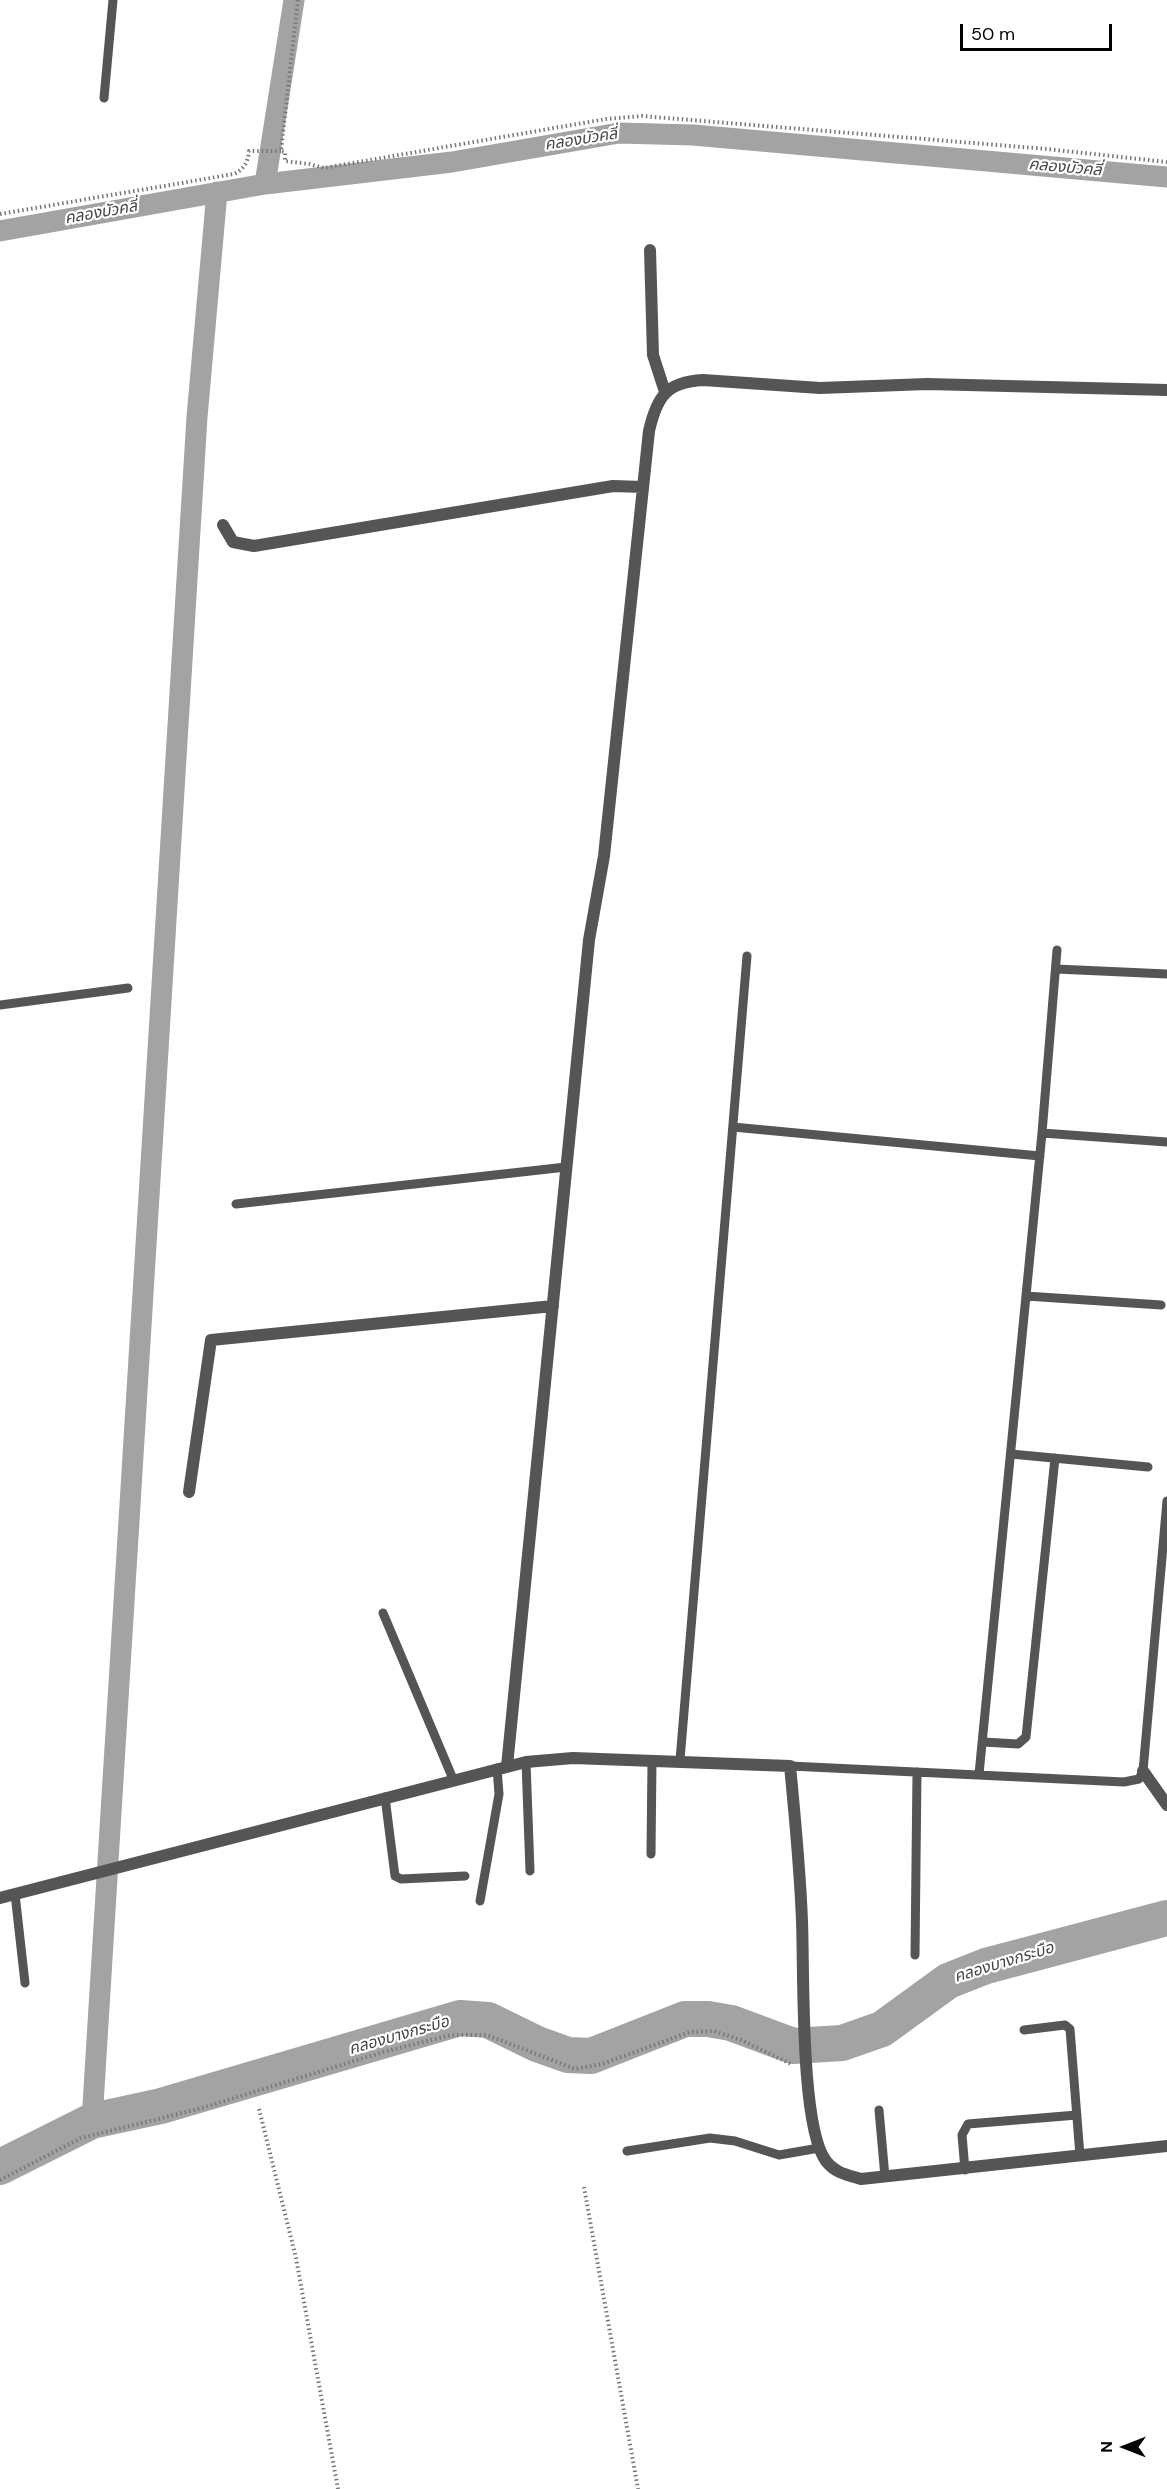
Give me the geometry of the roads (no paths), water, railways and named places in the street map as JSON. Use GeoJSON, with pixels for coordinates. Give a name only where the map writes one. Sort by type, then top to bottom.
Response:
{"type":"FeatureCollection","features":[{"type":"Feature","properties":{"kind":"street"},"geometry":{"type":"LineString","coordinates":[[650,250],[653,355],[665,392]]}},
{"type":"Feature","properties":{"kind":"street"},"geometry":{"type":"LineString","coordinates":[[502,1767],[553,1306],[590,932],[606,837],[653,413],[665,392],[687,381],[703,380],[820,388],[927,384],[1167,390]]}},
{"type":"Feature","properties":{"kind":"street"},"geometry":{"type":"LineString","coordinates":[[224,525],[233,542],[254,546],[613,486],[643,487]]}},
{"type":"Feature","properties":{"kind":"street"},"geometry":{"type":"LineString","coordinates":[[189,1492],[211,1341],[553,1306]]}},
{"type":"Feature","properties":{"kind":"street"},"geometry":{"type":"LineString","coordinates":[[0,1898],[453,1779],[526,1762],[573,1758],[681,1760],[790,1766],[802,1920],[806,2045],[813,2124],[819,2148],[826,2161],[839,2173],[861,2179],[965,2170],[1167,2146]]}},
{"type":"Feature","properties":{"kind":"street"},"geometry":{"type":"LineString","coordinates":[[1143,1771],[1167,1805]]}},
{"type":"Feature","properties":{"kind":"lane"},"geometry":{"type":"LineString","coordinates":[[104,98],[113,0]]}},
{"type":"Feature","properties":{"kind":"lane"},"geometry":{"type":"LineString","coordinates":[[979,1774],[1040,1156],[1057,950]]}},
{"type":"Feature","properties":{"kind":"lane"},"geometry":{"type":"LineString","coordinates":[[681,1760],[747,956]]}},
{"type":"Feature","properties":{"kind":"lane"},"geometry":{"type":"LineString","coordinates":[[1056,969],[1167,974]]}},
{"type":"Feature","properties":{"kind":"lane"},"geometry":{"type":"LineString","coordinates":[[0,1005],[128,988]]}},
{"type":"Feature","properties":{"kind":"lane"},"geometry":{"type":"LineString","coordinates":[[733,1127],[1040,1156]]}},
{"type":"Feature","properties":{"kind":"lane"},"geometry":{"type":"LineString","coordinates":[[1042,1133],[1167,1142]]}},
{"type":"Feature","properties":{"kind":"lane"},"geometry":{"type":"LineString","coordinates":[[236,1204],[566,1167]]}},
{"type":"Feature","properties":{"kind":"lane"},"geometry":{"type":"LineString","coordinates":[[1026,1296],[1161,1305]]}},
{"type":"Feature","properties":{"kind":"lane"},"geometry":{"type":"LineString","coordinates":[[1011,1454],[1148,1467]]}},
{"type":"Feature","properties":{"kind":"lane"},"geometry":{"type":"LineString","coordinates":[[983,1742],[1018,1744],[1026,1737],[1055,1458]]}},
{"type":"Feature","properties":{"kind":"lane"},"geometry":{"type":"LineString","coordinates":[[790,1766],[1133,1782],[1138,1779],[1143,1771],[1167,1501]]}},
{"type":"Feature","properties":{"kind":"lane"},"geometry":{"type":"LineString","coordinates":[[383,1613],[453,1779]]}},
{"type":"Feature","properties":{"kind":"lane"},"geometry":{"type":"LineString","coordinates":[[651,1854],[652,1760]]}},
{"type":"Feature","properties":{"kind":"lane"},"geometry":{"type":"LineString","coordinates":[[526,1762],[530,1871]]}},
{"type":"Feature","properties":{"kind":"lane"},"geometry":{"type":"LineString","coordinates":[[480,1900],[502,1767]]}},
{"type":"Feature","properties":{"kind":"lane"},"geometry":{"type":"LineString","coordinates":[[915,1955],[916,1772]]}},
{"type":"Feature","properties":{"kind":"lane"},"geometry":{"type":"LineString","coordinates":[[385,1797],[395,1876],[401,1879],[465,1876]]}},
{"type":"Feature","properties":{"kind":"lane"},"geometry":{"type":"LineString","coordinates":[[15,1894],[25,1983]]}},
{"type":"Feature","properties":{"kind":"lane"},"geometry":{"type":"LineString","coordinates":[[1024,2030],[1065,2025],[1070,2029],[1080,2156]]}},
{"type":"Feature","properties":{"kind":"lane"},"geometry":{"type":"LineString","coordinates":[[879,2110],[885,2177]]}},
{"type":"Feature","properties":{"kind":"lane"},"geometry":{"type":"LineString","coordinates":[[965,2170],[962,2135],[968,2124],[1077,2115]]}},
{"type":"Feature","properties":{"kind":"lane"},"geometry":{"type":"LineString","coordinates":[[627,2151],[710,2138],[735,2141],[779,2155],[819,2148]]}},
{"type":"Feature","properties":{"kind":"waterway"},"geometry":{"type":"LineString","coordinates":[[265,184],[294,0]]}},
{"type":"Feature","properties":{"kind":"waterway","name":"คลองบัวคลี่"},"geometry":{"type":"LineString","coordinates":[[0,231],[265,184],[452,162],[619,133],[693,135],[1167,177]]}},
{"type":"Feature","properties":{"kind":"waterway"},"geometry":{"type":"LineString","coordinates":[[92,2121],[197,417],[217,192]]}},
{"type":"Feature","properties":{"kind":"waterway","name":"คลองบางกระบือ"},"geometry":{"type":"LineString","coordinates":[[0,2167],[92,2121],[161,2106],[460,2018],[488,2020],[537,2044],[568,2055],[591,2056],[685,2019],[708,2019],[731,2023],[793,2046],[842,2043],[882,2029],[948,1981],[986,1966],[1167,1918]]}}]}
